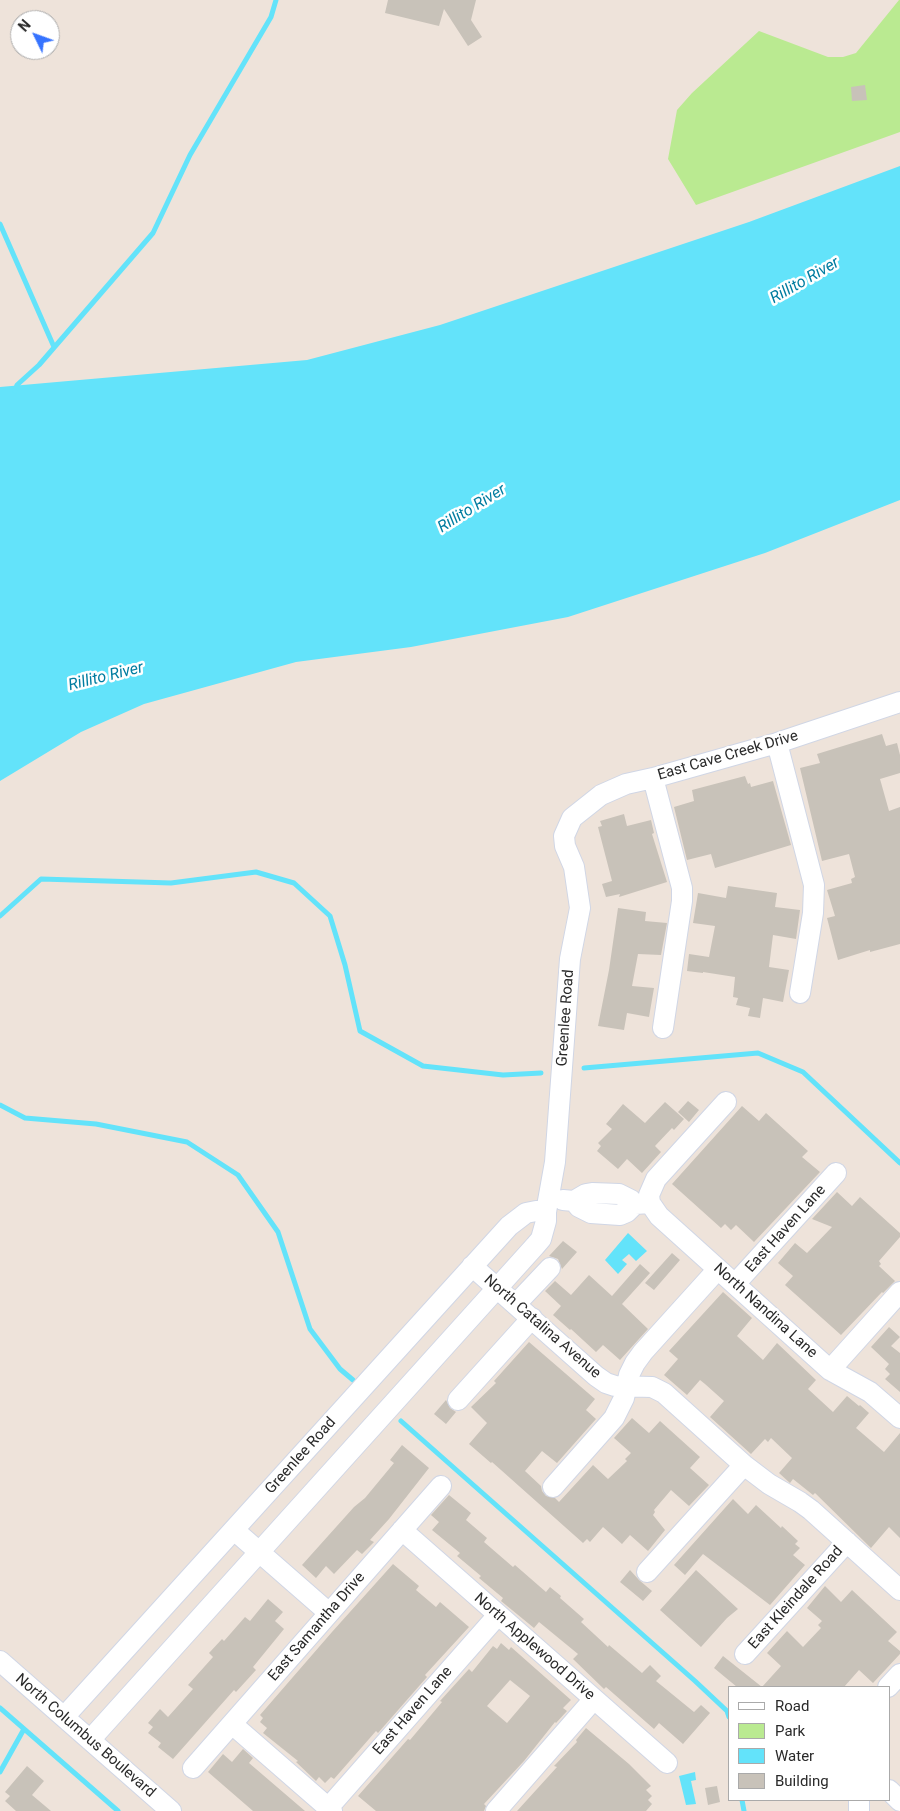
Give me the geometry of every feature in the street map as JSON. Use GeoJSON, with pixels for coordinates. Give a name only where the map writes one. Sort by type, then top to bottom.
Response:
{"type":"FeatureCollection","features":[{"type":"Feature","properties":{"kind":"street","name":"East Cave Creek Drive"},"geometry":{"type":"LineString","coordinates":[[567,827],[572,818],[601,795],[626,784],[777,742],[900,702]]}},
{"type":"Feature","properties":{"kind":"street"},"geometry":{"type":"LineString","coordinates":[[777,742],[814,885],[813,913],[800,993]]}},
{"type":"Feature","properties":{"kind":"street"},"geometry":{"type":"LineString","coordinates":[[653,778],[682,888],[682,901],[663,1028]]}},
{"type":"Feature","properties":{"kind":"street","name":"Greenlee Road"},"geometry":{"type":"LineString","coordinates":[[90,1740],[541,1238],[546,1221],[555,1162],[570,959],[580,908],[574,867],[565,846],[564,836],[567,827]]}},
{"type":"Feature","properties":{"kind":"street"},"geometry":{"type":"LineString","coordinates":[[548,1205],[574,1202],[591,1213],[620,1215],[643,1204],[656,1179],[726,1102]]}},
{"type":"Feature","properties":{"kind":"street","name":"East Haven Lane"},"geometry":{"type":"LineString","coordinates":[[735,1284],[836,1173]]}},
{"type":"Feature","properties":{"kind":"street","name":"North Nandina Lane"},"geometry":{"type":"LineString","coordinates":[[643,1204],[659,1216],[830,1370],[870,1392],[900,1418]]}},
{"type":"Feature","properties":{"kind":"street","name":"Greenlee Road"},"geometry":{"type":"LineString","coordinates":[[64,1717],[517,1218],[548,1205]]}},
{"type":"Feature","properties":{"kind":"street","name":"North Catalina Avenue"},"geometry":{"type":"LineString","coordinates":[[472,1266],[596,1376],[616,1386],[652,1387],[664,1393],[744,1465],[768,1484],[800,1502],[900,1590]]}},
{"type":"Feature","properties":{"kind":"street"},"geometry":{"type":"LineString","coordinates":[[516,1304],[550,1268]]}},
{"type":"Feature","properties":{"kind":"street"},"geometry":{"type":"LineString","coordinates":[[553,1487],[621,1408],[629,1376],[643,1352],[718,1269]]}},
{"type":"Feature","properties":{"kind":"street"},"geometry":{"type":"LineString","coordinates":[[830,1370],[900,1292]]}},
{"type":"Feature","properties":{"kind":"street"},"geometry":{"type":"LineString","coordinates":[[458,1400],[532,1318]]}},
{"type":"Feature","properties":{"kind":"street"},"geometry":{"type":"LineString","coordinates":[[647,1572],[744,1465]]}},
{"type":"Feature","properties":{"kind":"street","name":"East Samantha Drive"},"geometry":{"type":"LineString","coordinates":[[193,1768],[441,1486]]}},
{"type":"Feature","properties":{"kind":"street"},"geometry":{"type":"LineString","coordinates":[[234,1530],[329,1613]]}},
{"type":"Feature","properties":{"kind":"street","name":"North Applewood Drive"},"geometry":{"type":"LineString","coordinates":[[402,1530],[668,1763]]}},
{"type":"Feature","properties":{"kind":"street","name":"East Kleindale Road"},"geometry":{"type":"LineString","coordinates":[[745,1654],[847,1542]]}},
{"type":"Feature","properties":{"kind":"street","name":"East Haven Lane"},"geometry":{"type":"LineString","coordinates":[[330,1809],[498,1614]]}},
{"type":"Feature","properties":{"kind":"street","name":"North Columbus Boulevard"},"geometry":{"type":"LineString","coordinates":[[0,1661],[171,1811]]}},
{"type":"Feature","properties":{"kind":"street"},"geometry":{"type":"LineString","coordinates":[[889,1686],[900,1674]]}},
{"type":"Feature","properties":{"kind":"street"},"geometry":{"type":"LineString","coordinates":[[496,1811],[594,1699]]}},
{"type":"Feature","properties":{"kind":"street"},"geometry":{"type":"LineString","coordinates":[[232,1724],[330,1809]]}},
{"type":"Feature","properties":{"kind":"street"},"geometry":{"type":"LineString","coordinates":[[890,1791],[900,1801]]}},
{"type":"Feature","properties":{"kind":"green space"},"geometry":{"type":"Polygon","coordinates":[[[899,0],[900,132],[696,205],[668,159],[677,110],[692,93],[759,31],[828,57],[843,57],[856,53],[899,0]]]}},
{"type":"Feature","properties":{"kind":"water","name":"Rillito River"},"geometry":{"type":"Polygon","coordinates":[[[900,166],[900,500],[765,553],[568,617],[411,647],[296,662],[144,704],[81,732],[0,781],[0,387],[307,360],[440,325],[749,222],[900,166]]]}},
{"type":"Feature","properties":{"kind":"water"},"geometry":{"type":"Polygon","coordinates":[[[628,1233],[647,1251],[636,1261],[629,1254],[622,1260],[627,1264],[618,1274],[605,1260],[628,1233]]]}},
{"type":"Feature","properties":{"kind":"water"},"geometry":{"type":"Polygon","coordinates":[[[695,1772],[696,1780],[691,1781],[696,1804],[686,1805],[679,1776],[695,1772]]]}},
{"type":"Feature","properties":{"kind":"building"},"geometry":{"type":"Polygon","coordinates":[[[388,0],[476,0],[471,20],[482,37],[468,46],[444,9],[439,26],[385,13],[388,0]]]}},
{"type":"Feature","properties":{"kind":"building"},"geometry":{"type":"Polygon","coordinates":[[[865,85],[867,100],[852,101],[851,87],[865,85]]]}},
{"type":"Feature","properties":{"kind":"building"},"geometry":{"type":"Polygon","coordinates":[[[882,734],[886,746],[897,743],[900,755],[900,773],[880,779],[889,811],[900,807],[900,944],[870,952],[870,950],[838,960],[827,918],[835,916],[827,890],[852,883],[851,879],[855,877],[849,854],[822,861],[800,768],[820,763],[817,754],[882,734]]]}},
{"type":"Feature","properties":{"kind":"building"},"geometry":{"type":"Polygon","coordinates":[[[745,776],[751,787],[773,781],[791,845],[715,868],[711,854],[687,860],[674,807],[694,801],[692,790],[745,776]]]}},
{"type":"Feature","properties":{"kind":"building"},"geometry":{"type":"Polygon","coordinates":[[[624,814],[627,826],[651,820],[654,833],[652,834],[667,882],[619,897],[620,894],[606,897],[602,884],[612,881],[598,827],[602,826],[600,821],[624,814]]]}},
{"type":"Feature","properties":{"kind":"building"},"geometry":{"type":"Polygon","coordinates":[[[728,886],[777,893],[775,907],[800,910],[796,939],[773,935],[769,967],[789,970],[783,1002],[763,998],[760,1018],[748,1016],[750,1008],[736,1005],[738,998],[733,997],[735,977],[687,971],[689,954],[709,957],[715,926],[693,923],[698,893],[726,898],[728,886]]]}},
{"type":"Feature","properties":{"kind":"building"},"geometry":{"type":"Polygon","coordinates":[[[618,908],[646,912],[645,921],[667,923],[661,955],[638,954],[632,986],[654,988],[649,1017],[627,1013],[624,1030],[598,1026],[618,908]]]}},
{"type":"Feature","properties":{"kind":"building"},"geometry":{"type":"Polygon","coordinates":[[[688,1101],[699,1110],[689,1122],[678,1112],[688,1101]]]}},
{"type":"Feature","properties":{"kind":"building"},"geometry":{"type":"Polygon","coordinates":[[[665,1102],[684,1119],[674,1130],[672,1128],[655,1146],[661,1152],[642,1173],[627,1159],[618,1169],[597,1151],[601,1146],[598,1143],[612,1129],[606,1124],[623,1104],[645,1123],[665,1102]]]}},
{"type":"Feature","properties":{"kind":"building"},"geometry":{"type":"Polygon","coordinates":[[[742,1106],[759,1121],[766,1113],[808,1151],[802,1157],[820,1172],[754,1242],[736,1225],[731,1230],[725,1224],[721,1228],[672,1184],[742,1106]]]}},
{"type":"Feature","properties":{"kind":"building"},"geometry":{"type":"Polygon","coordinates":[[[837,1192],[852,1206],[860,1197],[900,1233],[900,1237],[879,1261],[881,1264],[879,1266],[895,1281],[841,1335],[785,1285],[793,1276],[778,1263],[795,1243],[807,1253],[832,1227],[812,1219],[837,1192]]]}},
{"type":"Feature","properties":{"kind":"building"},"geometry":{"type":"Polygon","coordinates":[[[563,1241],[577,1252],[562,1269],[558,1259],[549,1256],[563,1241]]]}},
{"type":"Feature","properties":{"kind":"building"},"geometry":{"type":"Polygon","coordinates":[[[672,1253],[680,1260],[654,1290],[645,1283],[672,1253]]]}},
{"type":"Feature","properties":{"kind":"building"},"geometry":{"type":"Polygon","coordinates":[[[640,1264],[650,1273],[622,1304],[648,1329],[620,1360],[603,1345],[596,1352],[553,1315],[561,1306],[545,1291],[555,1281],[571,1295],[589,1275],[612,1296],[640,1264]]]}},
{"type":"Feature","properties":{"kind":"building"},"geometry":{"type":"Polygon","coordinates":[[[723,1292],[752,1318],[737,1336],[763,1360],[777,1343],[816,1380],[808,1389],[833,1412],[847,1396],[860,1405],[869,1413],[856,1428],[884,1452],[900,1433],[900,1538],[889,1527],[871,1548],[815,1493],[813,1495],[793,1479],[790,1483],[779,1473],[792,1458],[771,1438],[768,1442],[765,1439],[751,1454],[710,1417],[724,1401],[700,1380],[687,1395],[664,1375],[678,1359],[669,1351],[723,1292]]]}},
{"type":"Feature","properties":{"kind":"building"},"geometry":{"type":"Polygon","coordinates":[[[889,1327],[900,1337],[891,1346],[900,1353],[900,1392],[885,1379],[890,1374],[885,1369],[889,1364],[871,1347],[889,1327]]]}},
{"type":"Feature","properties":{"kind":"building"},"geometry":{"type":"Polygon","coordinates":[[[529,1342],[595,1399],[586,1410],[596,1419],[557,1463],[542,1451],[525,1471],[541,1486],[546,1496],[555,1498],[559,1502],[593,1465],[608,1479],[627,1461],[625,1459],[631,1453],[614,1438],[632,1418],[649,1433],[660,1421],[700,1457],[690,1468],[709,1485],[689,1506],[671,1490],[654,1510],[653,1515],[665,1530],[648,1551],[630,1535],[622,1544],[603,1527],[590,1542],[587,1539],[583,1543],[469,1444],[487,1423],[471,1407],[496,1383],[494,1381],[529,1342]]]}},
{"type":"Feature","properties":{"kind":"building"},"geometry":{"type":"Polygon","coordinates":[[[446,1400],[450,1408],[456,1412],[446,1424],[434,1414],[446,1400]]]}},
{"type":"Feature","properties":{"kind":"building"},"geometry":{"type":"Polygon","coordinates":[[[402,1445],[429,1468],[370,1540],[374,1542],[362,1554],[357,1550],[334,1574],[326,1566],[316,1578],[302,1565],[354,1507],[365,1498],[394,1463],[390,1460],[402,1445]]]}},
{"type":"Feature","properties":{"kind":"building"},"geometry":{"type":"Polygon","coordinates":[[[449,1495],[471,1513],[466,1520],[487,1538],[484,1542],[513,1567],[515,1565],[546,1592],[550,1587],[561,1596],[560,1598],[584,1619],[581,1622],[608,1647],[609,1645],[642,1673],[650,1665],[661,1676],[656,1681],[694,1712],[701,1705],[710,1713],[683,1744],[659,1723],[654,1729],[606,1687],[604,1689],[573,1659],[578,1654],[539,1622],[534,1628],[501,1601],[503,1598],[457,1556],[460,1553],[432,1530],[439,1522],[431,1515],[449,1495]]]}},
{"type":"Feature","properties":{"kind":"building"},"geometry":{"type":"Polygon","coordinates":[[[733,1499],[748,1514],[756,1505],[798,1541],[795,1544],[800,1548],[793,1555],[805,1565],[770,1605],[703,1554],[685,1575],[674,1565],[733,1499]]]}},
{"type":"Feature","properties":{"kind":"building"},"geometry":{"type":"Polygon","coordinates":[[[393,1564],[419,1586],[416,1590],[436,1607],[440,1602],[469,1627],[425,1675],[427,1677],[378,1733],[376,1731],[334,1779],[331,1777],[325,1783],[319,1777],[316,1781],[296,1762],[298,1761],[263,1733],[267,1728],[260,1722],[263,1718],[260,1715],[393,1564]]]}},
{"type":"Feature","properties":{"kind":"building"},"geometry":{"type":"Polygon","coordinates":[[[630,1570],[652,1591],[643,1601],[620,1582],[630,1570]]]}},
{"type":"Feature","properties":{"kind":"building"},"geometry":{"type":"Polygon","coordinates":[[[696,1570],[738,1609],[727,1618],[701,1647],[660,1610],[696,1570]]]}},
{"type":"Feature","properties":{"kind":"building"},"geometry":{"type":"Polygon","coordinates":[[[825,1586],[841,1602],[852,1590],[897,1632],[888,1641],[900,1651],[900,1654],[873,1683],[859,1670],[845,1686],[763,1686],[781,1666],[767,1653],[787,1631],[803,1647],[821,1628],[818,1625],[822,1621],[807,1608],[825,1586]]]}},
{"type":"Feature","properties":{"kind":"building"},"geometry":{"type":"Polygon","coordinates":[[[268,1599],[283,1612],[275,1621],[284,1629],[253,1667],[256,1670],[236,1692],[234,1690],[173,1759],[158,1747],[161,1743],[148,1733],[153,1727],[148,1723],[160,1709],[168,1717],[193,1689],[188,1685],[213,1657],[209,1653],[222,1639],[224,1641],[245,1617],[250,1621],[268,1599]]]}},
{"type":"Feature","properties":{"kind":"building"},"geometry":{"type":"Polygon","coordinates":[[[501,1643],[509,1650],[511,1647],[571,1700],[563,1708],[567,1711],[555,1722],[524,1761],[484,1804],[486,1806],[484,1811],[376,1811],[358,1796],[408,1739],[410,1740],[442,1702],[440,1701],[469,1669],[472,1672],[493,1646],[497,1649],[501,1643]],[[510,1680],[487,1706],[507,1723],[530,1696],[510,1680]]]}},
{"type":"Feature","properties":{"kind":"building"},"geometry":{"type":"Polygon","coordinates":[[[723,1656],[761,1686],[736,1686],[714,1668],[723,1656]]]}},
{"type":"Feature","properties":{"kind":"building"},"geometry":{"type":"Polygon","coordinates":[[[586,1728],[629,1764],[651,1786],[646,1790],[652,1796],[648,1800],[652,1804],[646,1811],[517,1811],[557,1767],[554,1766],[577,1742],[576,1740],[586,1728]]]}},
{"type":"Feature","properties":{"kind":"building"},"geometry":{"type":"Polygon","coordinates":[[[243,1749],[253,1758],[249,1763],[305,1811],[253,1811],[208,1772],[223,1754],[232,1762],[243,1749]]]}},
{"type":"Feature","properties":{"kind":"building"},"geometry":{"type":"Polygon","coordinates":[[[27,1766],[44,1781],[32,1795],[51,1811],[16,1811],[5,1801],[10,1796],[5,1792],[27,1766]]]}},
{"type":"Feature","properties":{"kind":"building"},"geometry":{"type":"Polygon","coordinates":[[[717,1786],[720,1802],[708,1805],[705,1788],[717,1786]]]}},
{"type":"Feature","properties":{"kind":"waterway"},"geometry":{"type":"LineString","coordinates":[[15,391],[17,385],[39,365],[153,233],[190,155],[271,17],[276,0]]}},
{"type":"Feature","properties":{"kind":"waterway"},"geometry":{"type":"LineString","coordinates":[[0,224],[54,347]]}},
{"type":"Feature","properties":{"kind":"waterway"},"geometry":{"type":"LineString","coordinates":[[0,916],[41,879],[171,883],[256,872],[294,883],[330,916],[345,965],[360,1031],[423,1066],[503,1075],[541,1073]]}},
{"type":"Feature","properties":{"kind":"waterway"},"geometry":{"type":"LineString","coordinates":[[584,1068],[758,1053],[803,1072],[900,1163]]}},
{"type":"Feature","properties":{"kind":"waterway"},"geometry":{"type":"LineString","coordinates":[[0,1105],[25,1118],[96,1124],[187,1142],[238,1175],[278,1232],[310,1329],[340,1369],[353,1380]]}},
{"type":"Feature","properties":{"kind":"waterway"},"geometry":{"type":"LineString","coordinates":[[401,1421],[695,1681],[728,1714]]}},
{"type":"Feature","properties":{"kind":"waterway"},"geometry":{"type":"LineString","coordinates":[[0,1708],[118,1811]]}},
{"type":"Feature","properties":{"kind":"waterway"},"geometry":{"type":"LineString","coordinates":[[0,1772],[24,1729]]}},
{"type":"Feature","properties":{"kind":"waterway"},"geometry":{"type":"LineString","coordinates":[[742,1801],[744,1811]]}}]}
